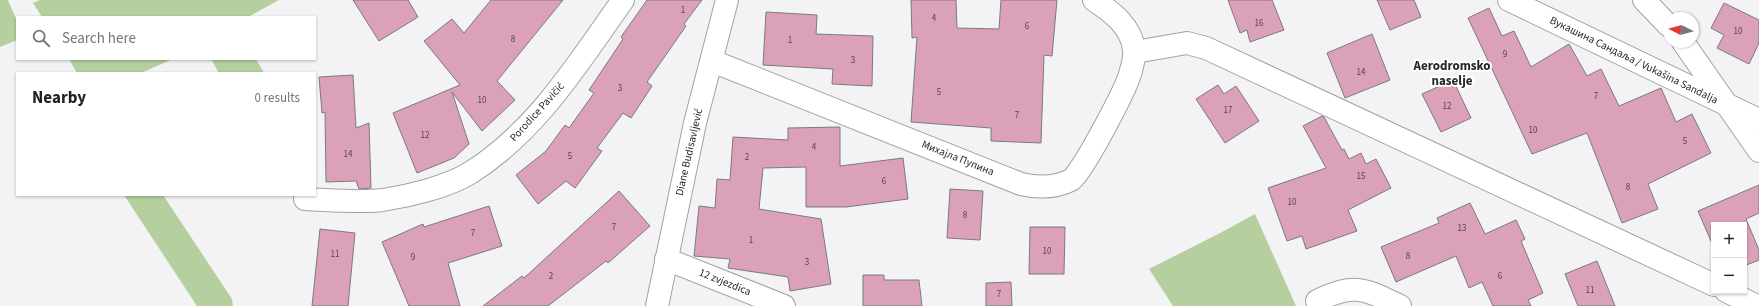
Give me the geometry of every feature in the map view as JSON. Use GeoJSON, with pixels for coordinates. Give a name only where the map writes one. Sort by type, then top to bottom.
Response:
{"type":"FeatureCollection","features":[{"type":"Feature","properties":{"kind":"street","name":"Porodice Pavičić"},"geometry":{"type":"LineString","coordinates":[[305,198],[342,201],[382,200],[408,196],[468,174],[501,151],[528,127],[560,89],[623,0]]}},
{"type":"Feature","properties":{"kind":"street","name":"Diane Budisavljević"},"geometry":{"type":"LineString","coordinates":[[657,306],[695,123],[727,0]]}},
{"type":"Feature","properties":{"kind":"street"},"geometry":{"type":"LineString","coordinates":[[1094,0],[1104,7],[1126,28],[1134,52],[1187,43],[1206,48],[1711,284]]}},
{"type":"Feature","properties":{"kind":"street","name":"Вукашина Сандаља / Vukašina Sandalja"},"geometry":{"type":"LineString","coordinates":[[1509,0],[1759,120]]}},
{"type":"Feature","properties":{"kind":"street"},"geometry":{"type":"LineString","coordinates":[[1644,0],[1663,20]]}},
{"type":"Feature","properties":{"kind":"street"},"geometry":{"type":"LineString","coordinates":[[1687,48],[1759,151]]}},
{"type":"Feature","properties":{"kind":"street","name":"Михајла Пупина"},"geometry":{"type":"LineString","coordinates":[[712,61],[1021,184],[1035,187],[1050,187],[1073,180],[1089,157],[1130,76],[1134,52]]}},
{"type":"Feature","properties":{"kind":"street","name":"12 zvjezdica"},"geometry":{"type":"LineString","coordinates":[[666,259],[784,306]]}},
{"type":"Feature","properties":{"kind":"street"},"geometry":{"type":"LineString","coordinates":[[1317,301],[1334,292],[1354,288],[1374,293],[1400,306]]}},
{"type":"Feature","properties":{"kind":"street"},"geometry":{"type":"LineString","coordinates":[[1732,294],[1757,306]]}},
{"type":"Feature","properties":{"kind":"green space"},"geometry":{"type":"Polygon","coordinates":[[[0,0],[8,0],[16,19],[16,40],[0,47],[0,0]]]}},
{"type":"Feature","properties":{"kind":"green space"},"geometry":{"type":"Polygon","coordinates":[[[40,0],[279,0],[250,16],[41,16],[33,3],[40,0]]]}},
{"type":"Feature","properties":{"kind":"green space"},"geometry":{"type":"Polygon","coordinates":[[[70,60],[171,60],[143,72],[76,72],[70,60]]]}},
{"type":"Feature","properties":{"kind":"green space"},"geometry":{"type":"Polygon","coordinates":[[[212,60],[257,60],[263,72],[218,72],[212,60]]]}},
{"type":"Feature","properties":{"kind":"green space"},"geometry":{"type":"Polygon","coordinates":[[[125,196],[164,196],[232,299],[233,306],[197,306],[125,196]]]}},
{"type":"Feature","properties":{"kind":"green space"},"geometry":{"type":"Polygon","coordinates":[[[1255,214],[1296,306],[1173,306],[1149,269],[1255,214]]]}},
{"type":"Feature","properties":{"kind":"building"},"geometry":{"type":"Polygon","coordinates":[[[353,0],[408,0],[418,17],[379,41],[353,0]]]}},
{"type":"Feature","properties":{"kind":"building"},"geometry":{"type":"Polygon","coordinates":[[[491,0],[563,0],[497,81],[515,100],[482,131],[452,92],[469,144],[454,158],[417,173],[393,113],[460,85],[424,41],[452,19],[464,33],[491,0]]]}},
{"type":"Feature","properties":{"kind":"building"},"geometry":{"type":"Polygon","coordinates":[[[647,0],[702,0],[684,24],[686,26],[647,82],[652,86],[631,118],[623,113],[597,148],[602,151],[575,188],[566,181],[538,204],[516,175],[546,151],[565,125],[569,128],[594,93],[589,90],[623,39],[621,37],[647,0]]]}},
{"type":"Feature","properties":{"kind":"building"},"geometry":{"type":"Polygon","coordinates":[[[911,0],[956,0],[957,28],[999,29],[1001,0],[1057,0],[1052,56],[1044,55],[1041,143],[991,141],[991,128],[911,122],[917,37],[912,38],[911,0]]]}},
{"type":"Feature","properties":{"kind":"building"},"geometry":{"type":"Polygon","coordinates":[[[1228,0],[1272,0],[1284,30],[1250,42],[1247,30],[1240,33],[1228,0]]]}},
{"type":"Feature","properties":{"kind":"building"},"geometry":{"type":"Polygon","coordinates":[[[1377,0],[1414,0],[1421,17],[1390,30],[1377,0]]]}},
{"type":"Feature","properties":{"kind":"building"},"geometry":{"type":"Polygon","coordinates":[[[1724,3],[1759,20],[1759,43],[1749,64],[1717,48],[1724,35],[1711,28],[1724,3]]]}},
{"type":"Feature","properties":{"kind":"building"},"geometry":{"type":"Polygon","coordinates":[[[1489,8],[1502,36],[1514,31],[1531,67],[1569,44],[1587,76],[1601,69],[1619,106],[1661,88],[1676,122],[1692,114],[1711,153],[1648,184],[1658,209],[1622,223],[1587,133],[1532,154],[1468,18],[1489,8]]]}},
{"type":"Feature","properties":{"kind":"building"},"geometry":{"type":"Polygon","coordinates":[[[766,12],[817,15],[816,34],[873,36],[872,86],[832,84],[833,69],[763,65],[766,12]]]}},
{"type":"Feature","properties":{"kind":"building"},"geometry":{"type":"Polygon","coordinates":[[[1372,34],[1390,80],[1345,98],[1327,53],[1372,34]]]}},
{"type":"Feature","properties":{"kind":"building"},"geometry":{"type":"Polygon","coordinates":[[[353,75],[356,128],[369,123],[371,188],[359,189],[356,181],[326,182],[325,112],[322,113],[319,77],[353,75]]]}},
{"type":"Feature","properties":{"kind":"building"},"geometry":{"type":"Polygon","coordinates":[[[1453,80],[1471,118],[1441,132],[1422,94],[1453,80]]]}},
{"type":"Feature","properties":{"kind":"building"},"geometry":{"type":"Polygon","coordinates":[[[1218,85],[1224,94],[1236,86],[1259,121],[1225,143],[1196,99],[1218,85]]]}},
{"type":"Feature","properties":{"kind":"building"},"geometry":{"type":"Polygon","coordinates":[[[1322,116],[1349,159],[1361,153],[1366,164],[1376,159],[1391,188],[1348,210],[1357,231],[1306,249],[1302,236],[1287,241],[1268,188],[1326,168],[1303,126],[1322,116]]]}},
{"type":"Feature","properties":{"kind":"building"},"geometry":{"type":"Polygon","coordinates":[[[840,127],[840,166],[903,158],[908,199],[846,207],[806,207],[806,167],[763,168],[759,209],[821,219],[831,284],[790,291],[788,277],[728,268],[730,259],[694,256],[699,206],[715,208],[717,179],[730,180],[733,137],[788,140],[788,128],[840,127]]]}},
{"type":"Feature","properties":{"kind":"building"},"geometry":{"type":"Polygon","coordinates":[[[1759,185],[1759,213],[1746,219],[1759,250],[1759,260],[1747,265],[1747,222],[1711,222],[1711,241],[1698,211],[1759,185]]]}},
{"type":"Feature","properties":{"kind":"building"},"geometry":{"type":"Polygon","coordinates":[[[950,189],[983,191],[980,240],[947,238],[950,189]]]}},
{"type":"Feature","properties":{"kind":"building"},"geometry":{"type":"Polygon","coordinates":[[[619,191],[650,226],[608,263],[606,261],[548,306],[483,306],[522,276],[524,278],[619,191]]]}},
{"type":"Feature","properties":{"kind":"building"},"geometry":{"type":"Polygon","coordinates":[[[1470,203],[1485,234],[1516,220],[1525,239],[1521,241],[1543,293],[1528,300],[1531,306],[1493,306],[1482,282],[1469,288],[1456,256],[1396,282],[1381,247],[1439,223],[1437,218],[1470,203]]]}},
{"type":"Feature","properties":{"kind":"building"},"geometry":{"type":"Polygon","coordinates":[[[489,206],[502,246],[448,263],[460,306],[409,306],[382,242],[423,224],[424,227],[489,206]]]}},
{"type":"Feature","properties":{"kind":"building"},"geometry":{"type":"Polygon","coordinates":[[[1030,227],[1065,227],[1064,274],[1029,274],[1030,227]]]}},
{"type":"Feature","properties":{"kind":"building"},"geometry":{"type":"Polygon","coordinates":[[[320,229],[355,233],[348,306],[312,306],[320,229]]]}},
{"type":"Feature","properties":{"kind":"building"},"geometry":{"type":"Polygon","coordinates":[[[1597,261],[1615,306],[1578,306],[1565,274],[1597,261]]]}},
{"type":"Feature","properties":{"kind":"building"},"geometry":{"type":"Polygon","coordinates":[[[863,275],[884,275],[884,280],[919,280],[922,306],[863,306],[863,275]]]}},
{"type":"Feature","properties":{"kind":"building"},"geometry":{"type":"Polygon","coordinates":[[[1011,282],[1012,306],[986,306],[986,283],[1011,282]]]}},
{"type":"Feature","properties":{"kind":"district","name":"Aerodromsko naselje"},"geometry":{"type":"Point","coordinates":[1452,74]}}]}
